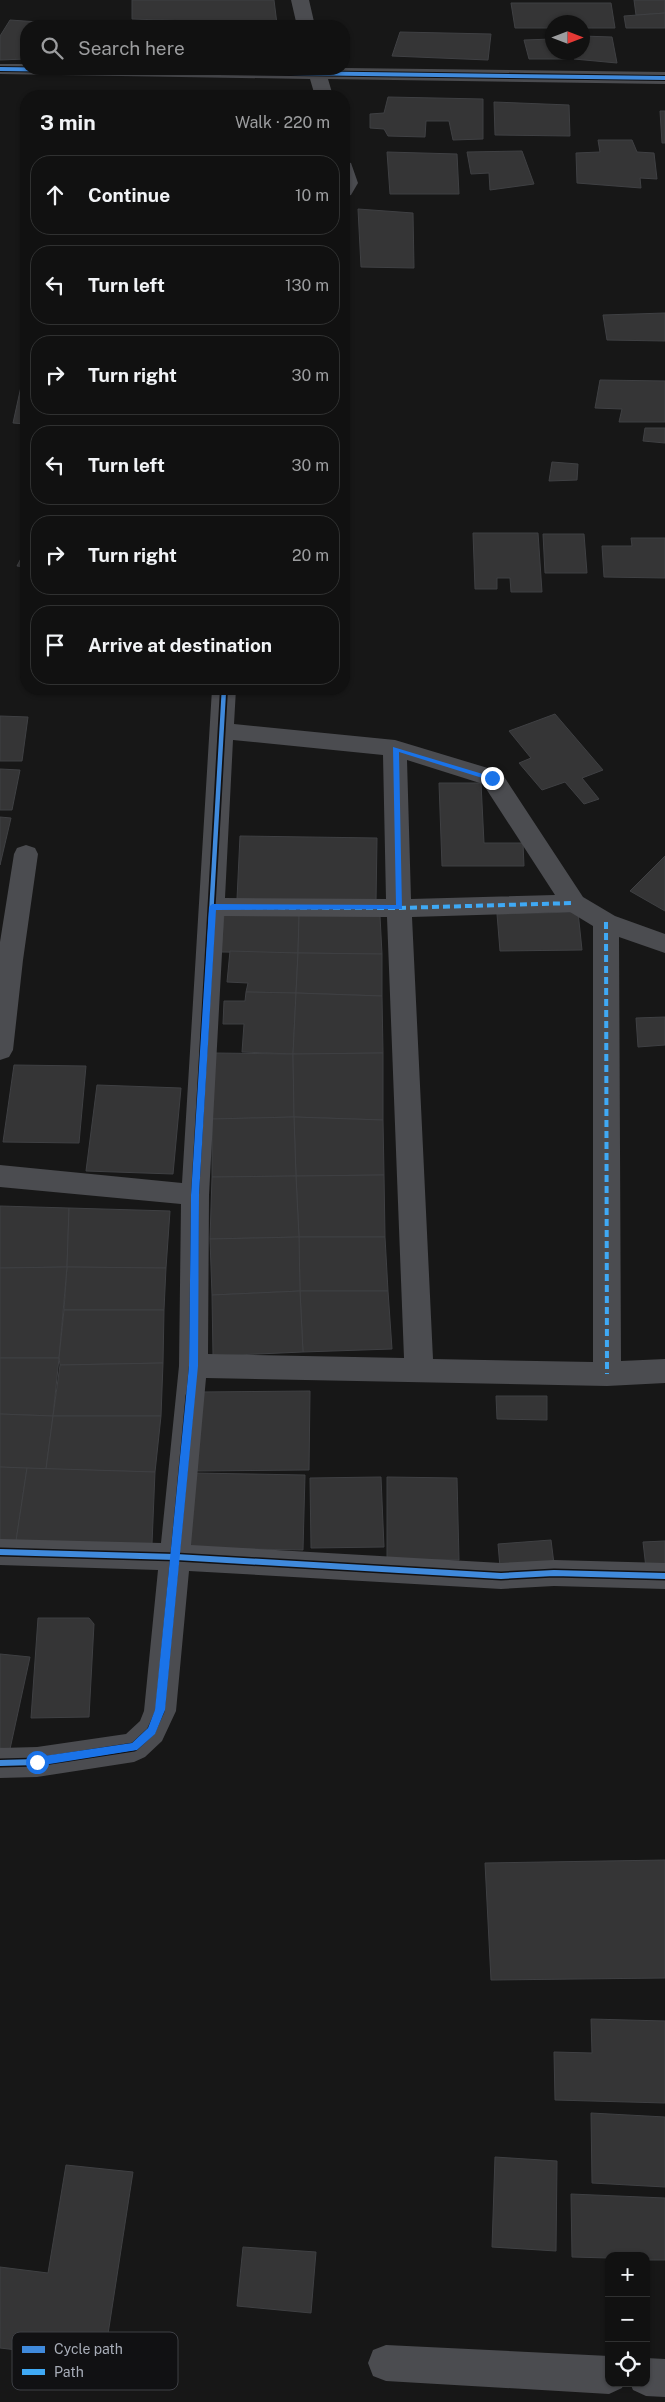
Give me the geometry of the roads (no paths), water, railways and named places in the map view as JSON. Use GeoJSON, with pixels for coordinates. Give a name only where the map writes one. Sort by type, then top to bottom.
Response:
{"type":"FeatureCollection","features":[{"type":"Feature","properties":{"kind":"street"},"geometry":{"type":"LineString","coordinates":[[300,0],[305,20]]}},
{"type":"Feature","properties":{"kind":"street"},"geometry":{"type":"LineString","coordinates":[[0,68],[20,68]]}},
{"type":"Feature","properties":{"kind":"street"},"geometry":{"type":"LineString","coordinates":[[350,72],[665,78]]}},
{"type":"Feature","properties":{"kind":"street"},"geometry":{"type":"LineString","coordinates":[[318,75],[322,90]]}},
{"type":"Feature","properties":{"kind":"street"},"geometry":{"type":"LineString","coordinates":[[0,1763],[37,1762],[134,1747],[151,1731],[160,1710],[194,1366],[195,1195],[224,695]]}},
{"type":"Feature","properties":{"kind":"street"},"geometry":{"type":"LineString","coordinates":[[223,731],[395,748],[492,778],[574,903],[606,922],[665,944]]}},
{"type":"Feature","properties":{"kind":"street"},"geometry":{"type":"LineString","coordinates":[[395,748],[399,908],[419,1372]]}},
{"type":"Feature","properties":{"kind":"street"},"geometry":{"type":"LineString","coordinates":[[0,1050],[5,960],[26,854]]}},
{"type":"Feature","properties":{"kind":"street"},"geometry":{"type":"LineString","coordinates":[[212,907],[399,908],[574,903]]}},
{"type":"Feature","properties":{"kind":"street"},"geometry":{"type":"LineString","coordinates":[[606,922],[607,1374]]}},
{"type":"Feature","properties":{"kind":"street"},"geometry":{"type":"LineString","coordinates":[[0,1176],[195,1195]]}},
{"type":"Feature","properties":{"kind":"street"},"geometry":{"type":"LineString","coordinates":[[194,1366],[419,1372],[607,1374],[665,1371]]}},
{"type":"Feature","properties":{"kind":"street"},"geometry":{"type":"LineString","coordinates":[[0,1552],[176,1557],[501,1576],[554,1573],[665,1576]]}},
{"type":"Feature","properties":{"kind":"street"},"geometry":{"type":"LineString","coordinates":[[386,2362],[605,2375]]}},
{"type":"Feature","properties":{"kind":"street"},"geometry":{"type":"LineString","coordinates":[[650,2377],[665,2378]]}}]}
